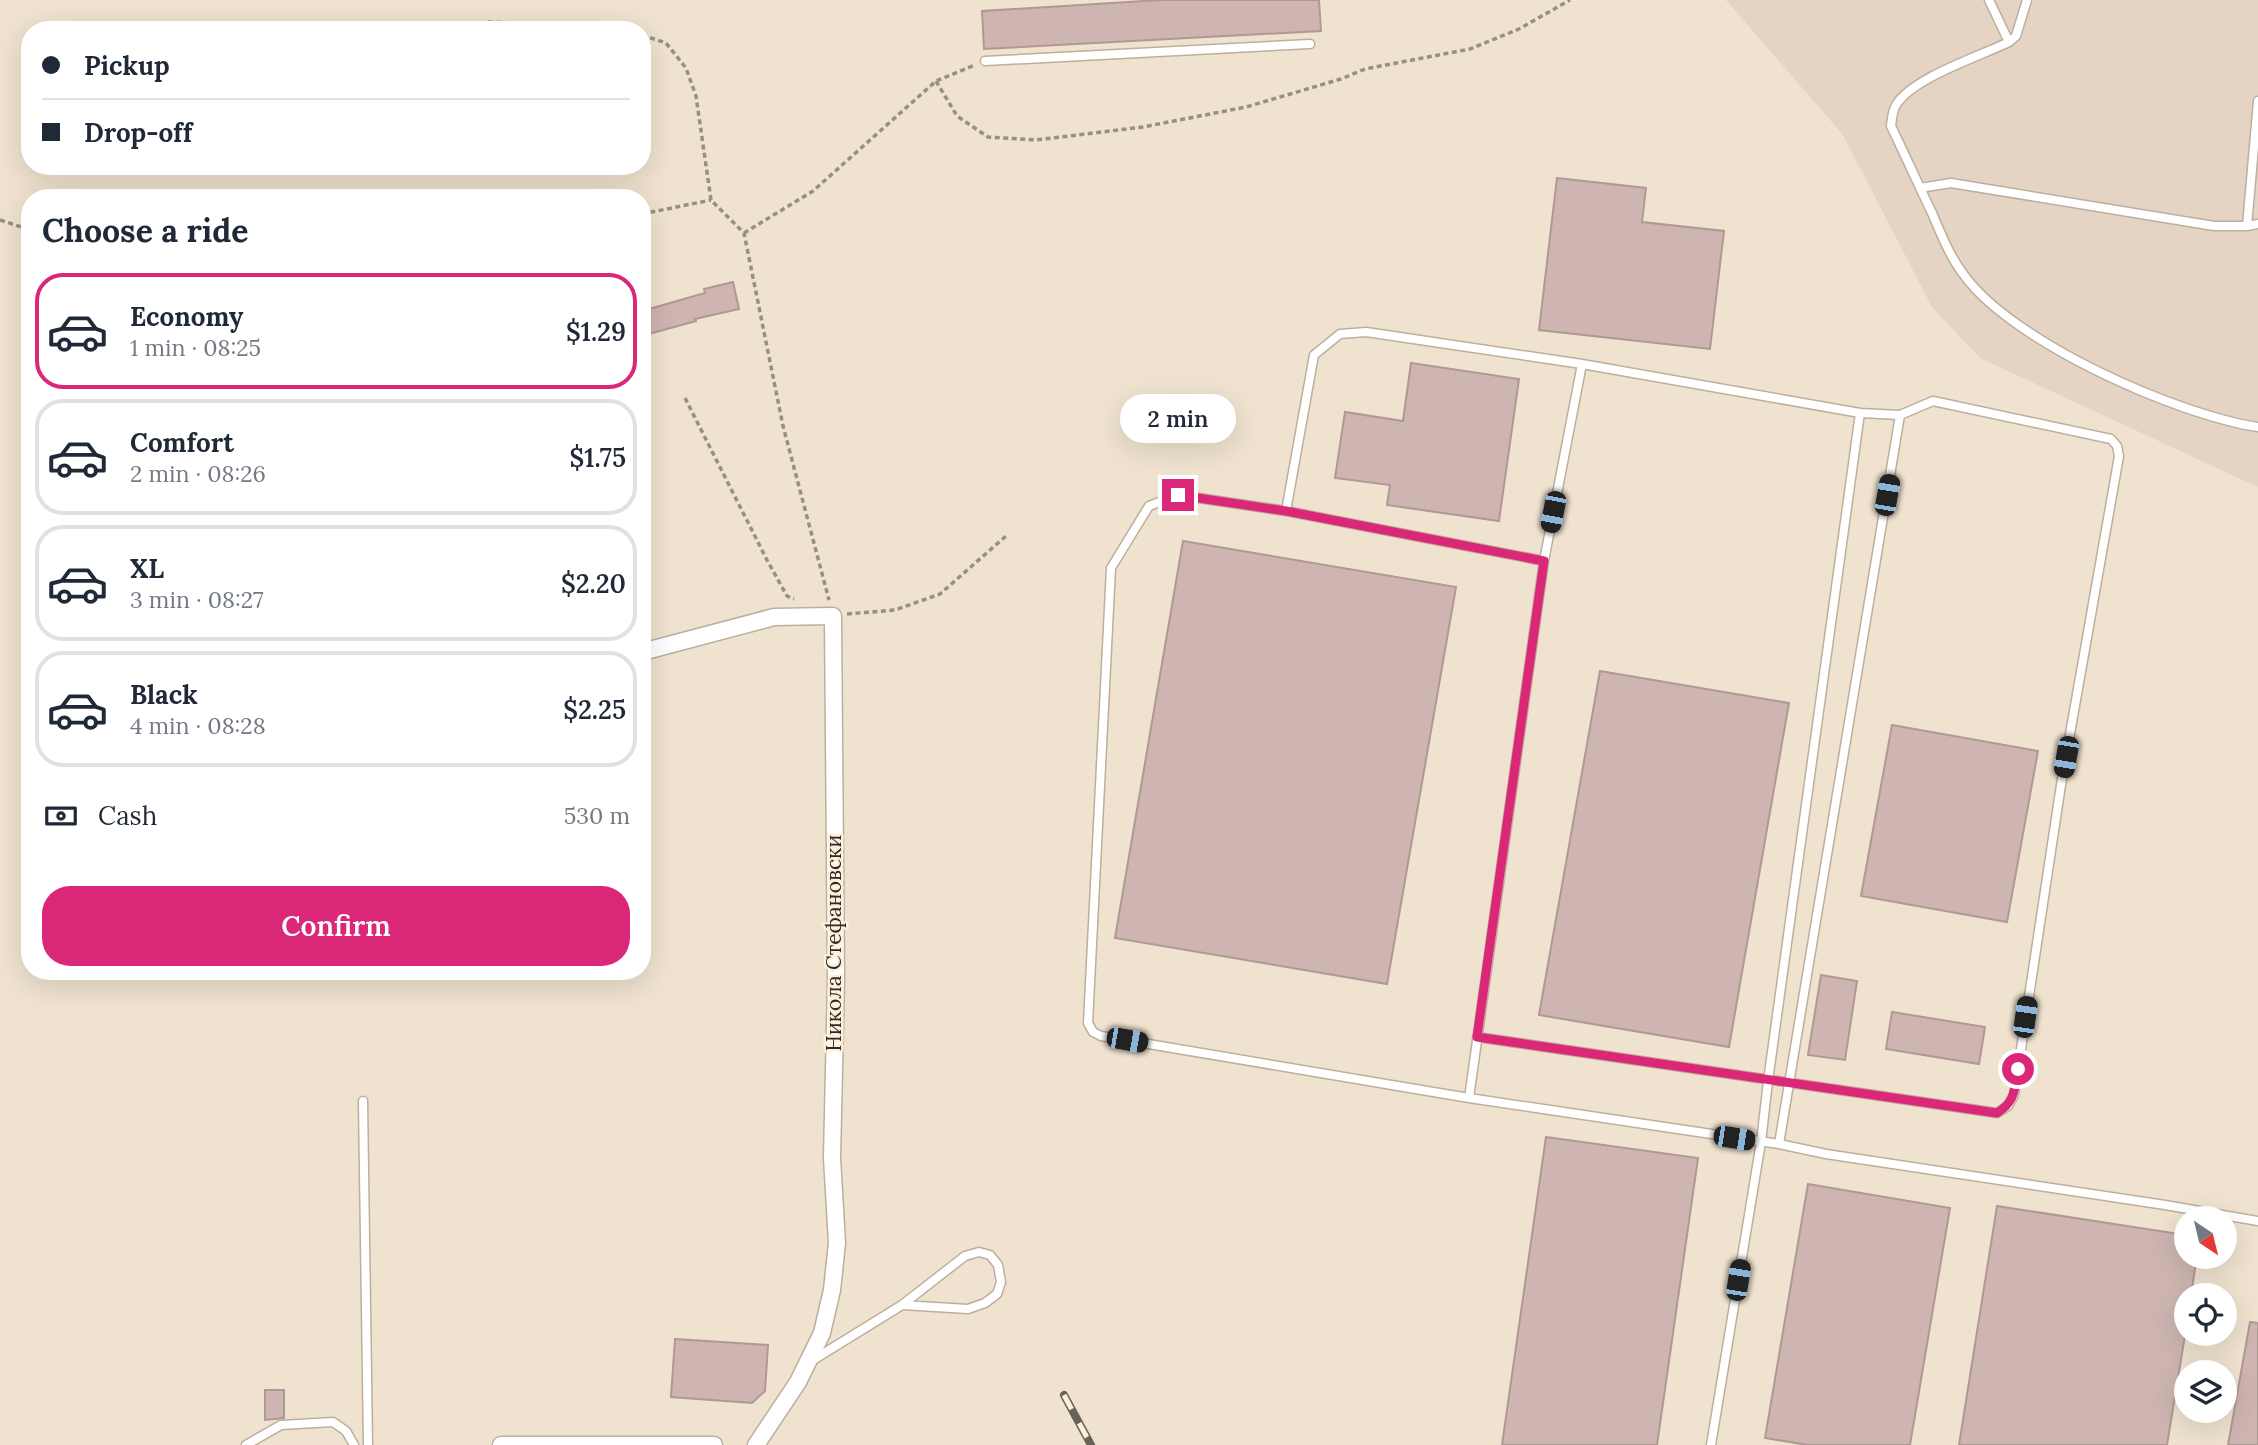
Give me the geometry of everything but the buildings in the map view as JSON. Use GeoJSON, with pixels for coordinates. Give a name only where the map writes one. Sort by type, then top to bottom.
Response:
{"type":"FeatureCollection","features":[{"type":"Feature","properties":{"kind":"street"},"geometry":{"type":"LineString","coordinates":[[651,651],[774,617],[833,616]]}},
{"type":"Feature","properties":{"kind":"street","name":"Никола Стефановски"},"geometry":{"type":"LineString","coordinates":[[756,1445],[798,1382],[822,1333],[832,1290],[837,1243],[832,1158],[836,980],[833,616]]}},
{"type":"Feature","properties":{"kind":"street"},"geometry":{"type":"LineString","coordinates":[[501,1445],[714,1445]]}},
{"type":"Feature","properties":{"kind":"lane"},"geometry":{"type":"LineString","coordinates":[[1989,0],[2009,42]]}},
{"type":"Feature","properties":{"kind":"lane"},"geometry":{"type":"LineString","coordinates":[[2027,0],[2016,36],[2009,42],[1917,84],[1896,104],[1891,126],[1947,246],[1964,276],[2007,319],[2072,358],[2133,387],[2229,423],[2258,427]]}},
{"type":"Feature","properties":{"kind":"lane"},"geometry":{"type":"LineString","coordinates":[[985,61],[1310,44]]}},
{"type":"Feature","properties":{"kind":"lane"},"geometry":{"type":"LineString","coordinates":[[2248,226],[2258,101]]}},
{"type":"Feature","properties":{"kind":"lane"},"geometry":{"type":"LineString","coordinates":[[1920,188],[1951,183],[2214,226],[2258,224]]}},
{"type":"Feature","properties":{"kind":"lane"},"geometry":{"type":"LineString","coordinates":[[1286,511],[1314,355],[1340,334],[1366,332],[1582,364],[1860,413],[1900,415],[1933,401],[2111,439],[2118,446],[2119,456],[2061,785],[2014,1095],[2008,1106],[1997,1113],[1477,1037]]}},
{"type":"Feature","properties":{"kind":"lane"},"geometry":{"type":"LineString","coordinates":[[1469,1098],[1544,561],[1582,364]]}},
{"type":"Feature","properties":{"kind":"lane"},"geometry":{"type":"LineString","coordinates":[[1712,1445],[1761,1142],[1860,413]]}},
{"type":"Feature","properties":{"kind":"lane"},"geometry":{"type":"LineString","coordinates":[[1779,1144],[1900,415]]}},
{"type":"Feature","properties":{"kind":"lane"},"geometry":{"type":"LineString","coordinates":[[1544,561],[1286,511],[1178,495],[1149,506],[1111,568],[1088,1023],[1093,1032],[1101,1036],[1469,1098],[1779,1144],[1826,1154],[2258,1221]]}},
{"type":"Feature","properties":{"kind":"lane"},"geometry":{"type":"LineString","coordinates":[[363,1101],[368,1445]]}},
{"type":"Feature","properties":{"kind":"lane"},"geometry":{"type":"LineString","coordinates":[[807,1363],[902,1305],[965,1256],[979,1252],[990,1255],[998,1265],[1001,1282],[997,1294],[985,1303],[968,1309],[902,1305]]}},
{"type":"Feature","properties":{"kind":"lane"},"geometry":{"type":"LineString","coordinates":[[246,1445],[281,1425],[332,1422],[346,1431],[354,1445]]}},
{"type":"Feature","properties":{"kind":"path"},"geometry":{"type":"LineString","coordinates":[[936,82],[957,116],[988,136],[1036,140],[1130,129],[1246,107],[1341,79],[1365,69],[1470,49],[1518,29],[1570,0]]}},
{"type":"Feature","properties":{"kind":"path"},"geometry":{"type":"LineString","coordinates":[[651,38],[666,43],[686,68],[696,96],[711,200],[744,233],[783,426],[833,616],[895,610],[940,594],[1006,536]]}},
{"type":"Feature","properties":{"kind":"path"},"geometry":{"type":"LineString","coordinates":[[744,233],[813,191],[936,82],[985,61]]}},
{"type":"Feature","properties":{"kind":"path"},"geometry":{"type":"LineString","coordinates":[[651,212],[711,200]]}},
{"type":"Feature","properties":{"kind":"path"},"geometry":{"type":"LineString","coordinates":[[0,220],[21,227]]}},
{"type":"Feature","properties":{"kind":"path"},"geometry":{"type":"LineString","coordinates":[[685,398],[780,584],[787,596],[799,601]]}},
{"type":"Feature","properties":{"kind":"shaded area"},"geometry":{"type":"Polygon","coordinates":[[[1726,0],[2258,0],[2258,487],[1980,358],[1932,307],[1843,135],[1726,0]]]}},
{"type":"Feature","properties":{"kind":"railway"},"geometry":{"type":"LineString","coordinates":[[1064,1395],[1091,1445]]}},
{"type":"Feature","properties":{"kind":"route"},"geometry":{"type":"LineString","coordinates":[[1178,495],[1286,511],[1544,561],[1477,1037],[1997,1113],[2008,1106],[2014,1095],[2018,1069]]}}]}
